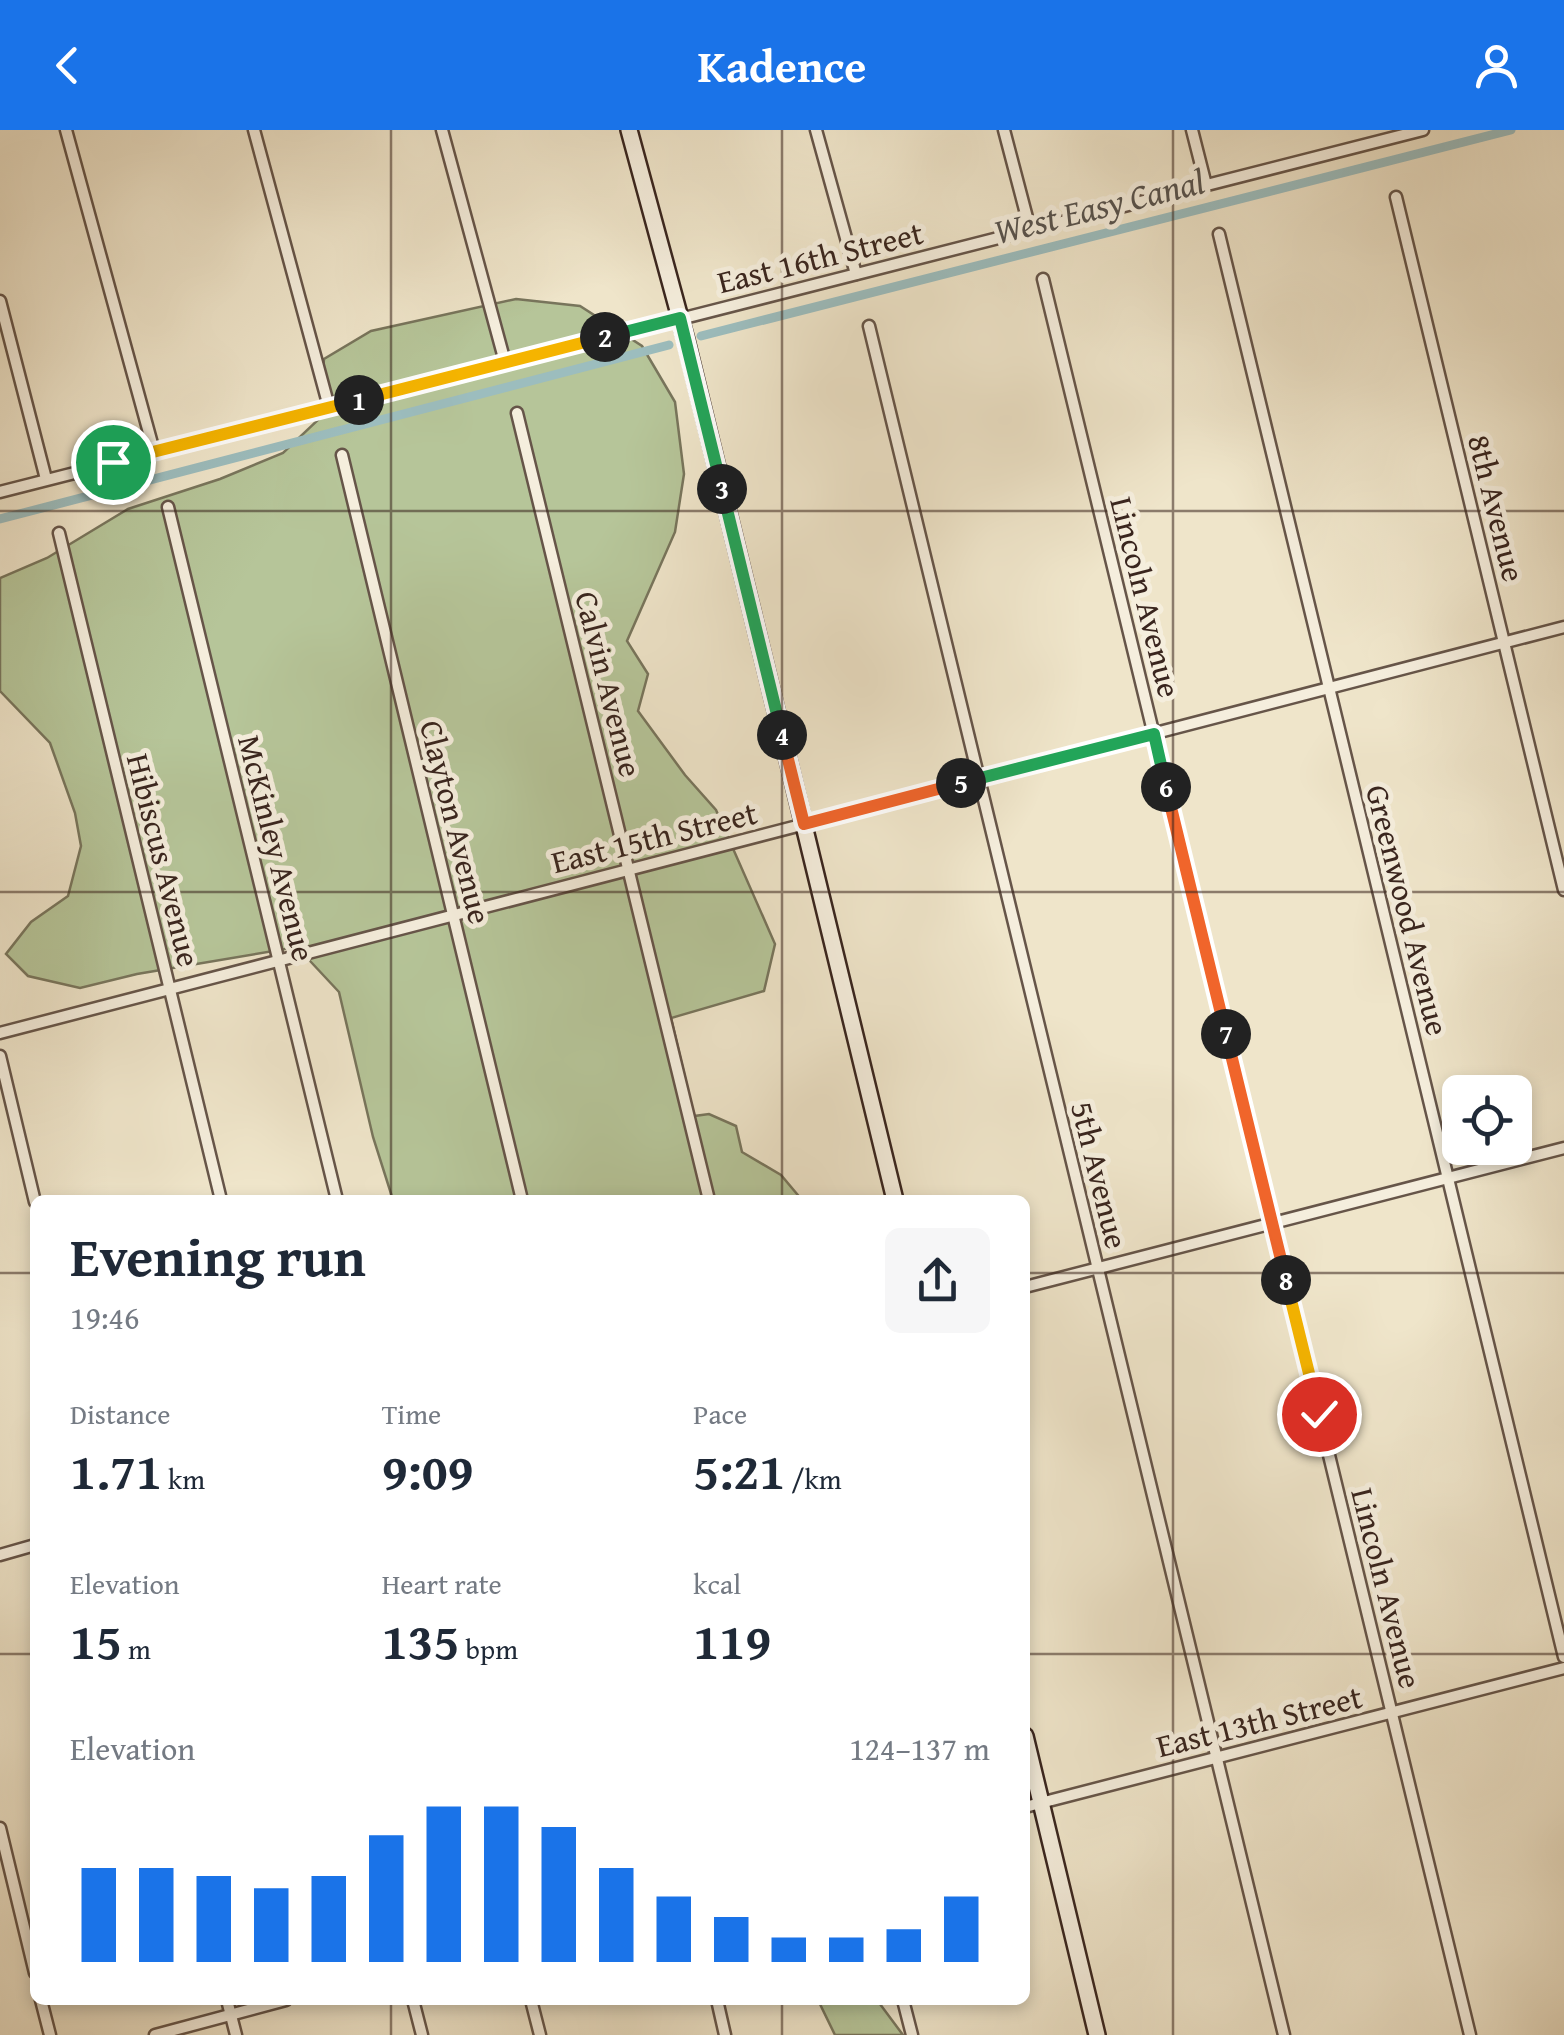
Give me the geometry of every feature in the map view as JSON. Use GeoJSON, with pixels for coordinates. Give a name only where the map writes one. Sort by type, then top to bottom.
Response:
{"type":"FeatureCollection","features":[{"type":"Feature","properties":{"kind":"street"},"geometry":{"type":"LineString","coordinates":[[66,130],[154,451]]}},
{"type":"Feature","properties":{"kind":"street"},"geometry":{"type":"LineString","coordinates":[[254,130],[330,407]]}},
{"type":"Feature","properties":{"kind":"street"},"geometry":{"type":"LineString","coordinates":[[442,130],[505,362]]}},
{"type":"Feature","properties":{"kind":"street"},"geometry":{"type":"LineString","coordinates":[[629,130],[680,318],[894,1195]]}},
{"type":"Feature","properties":{"kind":"street"},"geometry":{"type":"LineString","coordinates":[[816,130],[856,274]]}},
{"type":"Feature","properties":{"kind":"street"},"geometry":{"type":"LineString","coordinates":[[1004,130],[1030,229]]}},
{"type":"Feature","properties":{"kind":"street"},"geometry":{"type":"LineString","coordinates":[[1192,130],[1206,185]]}},
{"type":"Feature","properties":{"kind":"street","name":"East 16th Street"},"geometry":{"type":"LineString","coordinates":[[0,492],[1206,185],[1381,135],[1423,130]]}},
{"type":"Feature","properties":{"kind":"street","name":"8th Avenue"},"geometry":{"type":"LineString","coordinates":[[1396,197],[1564,890]]}},
{"type":"Feature","properties":{"kind":"street","name":"Greenwood Avenue"},"geometry":{"type":"LineString","coordinates":[[1219,234],[1564,1656]]}},
{"type":"Feature","properties":{"kind":"street","name":"Lincoln Avenue"},"geometry":{"type":"LineString","coordinates":[[1042,279],[1470,2035]]}},
{"type":"Feature","properties":{"kind":"street"},"geometry":{"type":"LineString","coordinates":[[0,301],[46,479]]}},
{"type":"Feature","properties":{"kind":"street","name":"5th Avenue"},"geometry":{"type":"LineString","coordinates":[[868,326],[1284,2035]]}},
{"type":"Feature","properties":{"kind":"street","name":"Calvin Avenue"},"geometry":{"type":"LineString","coordinates":[[518,413],[708,1195]]}},
{"type":"Feature","properties":{"kind":"street","name":"Clayton Avenue"},"geometry":{"type":"LineString","coordinates":[[342,455],[521,1195]]}},
{"type":"Feature","properties":{"kind":"street","name":"McKinley Avenue"},"geometry":{"type":"LineString","coordinates":[[168,507],[336,1195]]}},
{"type":"Feature","properties":{"kind":"street","name":"Hibiscus Avenue"},"geometry":{"type":"LineString","coordinates":[[59,532],[219,1195]]}},
{"type":"Feature","properties":{"kind":"street","name":"East 15th Street"},"geometry":{"type":"LineString","coordinates":[[0,1034],[1564,628]]}},
{"type":"Feature","properties":{"kind":"street"},"geometry":{"type":"LineString","coordinates":[[0,1056],[33,1195]]}},
{"type":"Feature","properties":{"kind":"street"},"geometry":{"type":"LineString","coordinates":[[1030,1286],[1564,1148]]}},
{"type":"Feature","properties":{"kind":"street"},"geometry":{"type":"LineString","coordinates":[[0,1555],[30,1546]]}},
{"type":"Feature","properties":{"kind":"street","name":"East 13th Street"},"geometry":{"type":"LineString","coordinates":[[1033,1805],[1564,1668]]}},
{"type":"Feature","properties":{"kind":"street"},"geometry":{"type":"LineString","coordinates":[[1030,1779],[1033,1805],[1098,2035]]}},
{"type":"Feature","properties":{"kind":"street"},"geometry":{"type":"LineString","coordinates":[[0,1828],[30,1952]]}},
{"type":"Feature","properties":{"kind":"street"},"geometry":{"type":"LineString","coordinates":[[43,2005],[50,2035]]}},
{"type":"Feature","properties":{"kind":"street"},"geometry":{"type":"LineString","coordinates":[[228,2005],[236,2035]]}},
{"type":"Feature","properties":{"kind":"street"},"geometry":{"type":"LineString","coordinates":[[155,2035],[268,2005]]}},
{"type":"Feature","properties":{"kind":"street"},"geometry":{"type":"LineString","coordinates":[[414,2005],[422,2035]]}},
{"type":"Feature","properties":{"kind":"street"},"geometry":{"type":"LineString","coordinates":[[532,2005],[540,2035]]}},
{"type":"Feature","properties":{"kind":"street"},"geometry":{"type":"LineString","coordinates":[[718,2005],[725,2035]]}},
{"type":"Feature","properties":{"kind":"street"},"geometry":{"type":"LineString","coordinates":[[904,2005],[912,2035]]}},
{"type":"Feature","properties":{"kind":"green space"},"geometry":{"type":"Polygon","coordinates":[[[516,299],[580,306],[642,346],[675,402],[684,474],[675,532],[627,641],[648,674],[638,711],[716,810],[775,944],[764,991],[671,1018],[694,1116],[709,1114],[736,1126],[742,1152],[781,1175],[798,1195],[391,1195],[373,1137],[339,992],[297,947],[137,974],[80,988],[28,976],[6,954],[31,922],[68,896],[81,846],[75,813],[50,743],[0,691],[0,578],[47,558],[128,509],[220,479],[283,453],[319,419],[324,359],[371,331],[516,299]]]}},
{"type":"Feature","properties":{"kind":"green space"},"geometry":{"type":"Polygon","coordinates":[[[820,2005],[881,2005],[903,2035],[835,2035],[820,2005]]]}},
{"type":"Feature","properties":{"kind":"waterway","name":"West Easy Canal"},"geometry":{"type":"LineString","coordinates":[[701,336],[1511,130]]}},
{"type":"Feature","properties":{"kind":"waterway","name":"West Easy Canal"},"geometry":{"type":"LineString","coordinates":[[0,519],[669,345]]}},
{"type":"Feature","properties":{"kind":"route"},"geometry":{"type":"LineString","coordinates":[[113,462],[680,318],[804,824],[1154,734],[1319,1414]]}}]}
